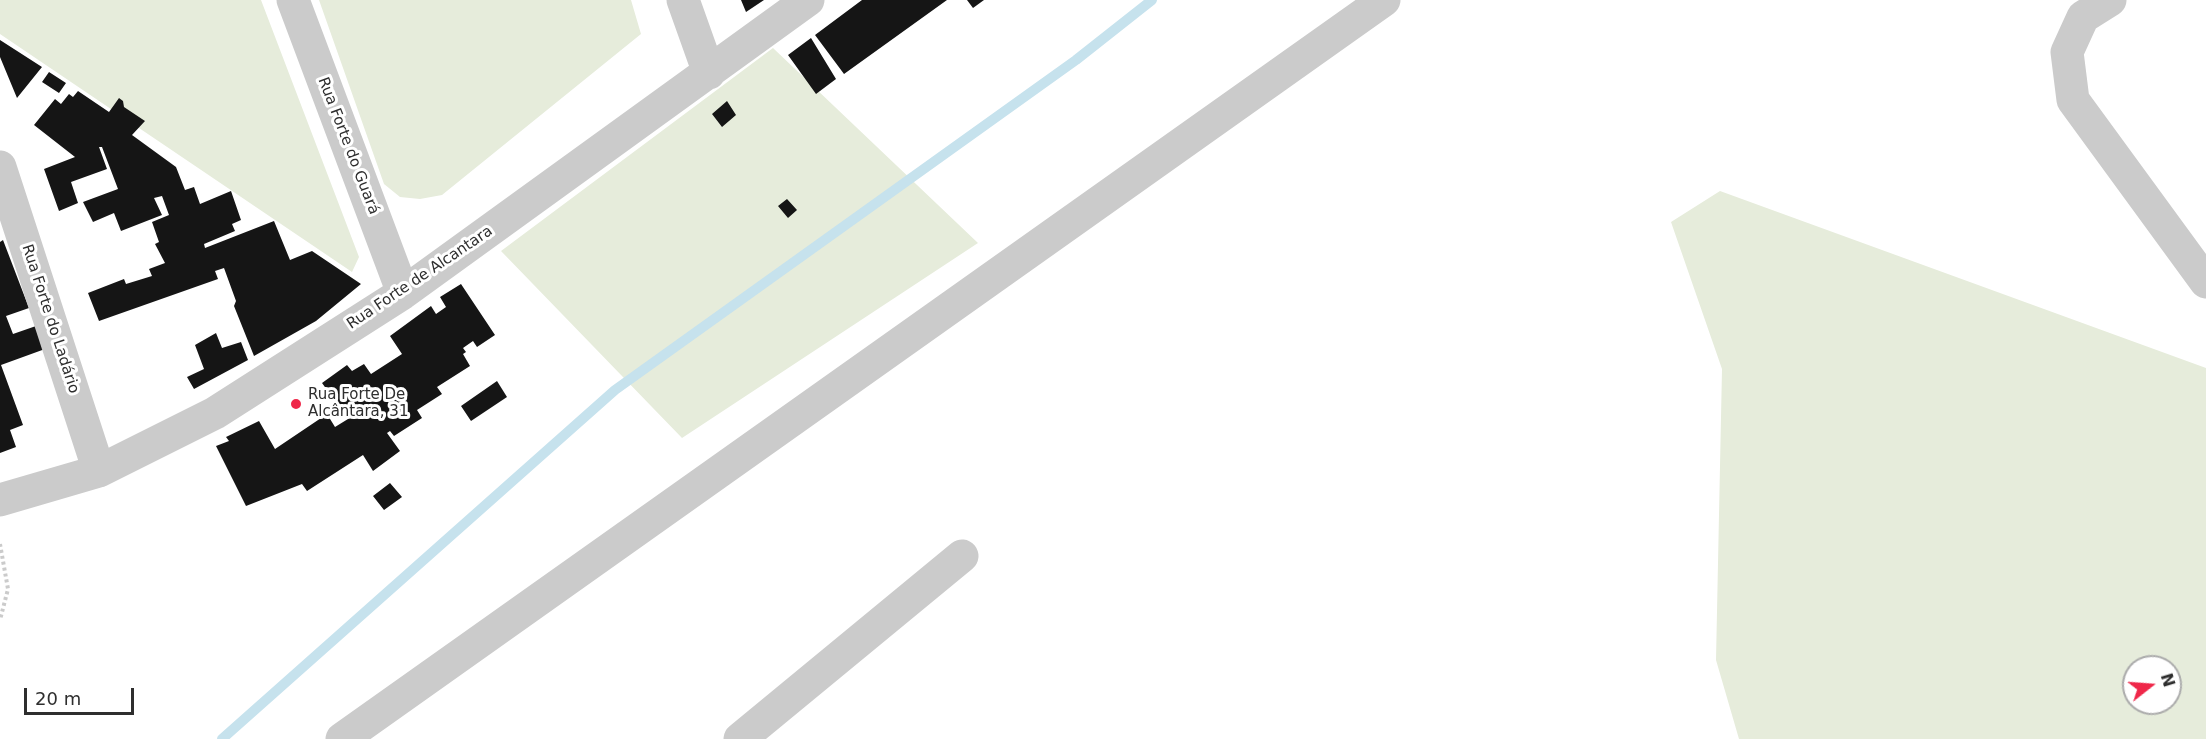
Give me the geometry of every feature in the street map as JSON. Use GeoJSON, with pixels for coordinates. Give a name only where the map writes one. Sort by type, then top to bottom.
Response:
{"type":"FeatureCollection","features":[{"type":"Feature","properties":{"kind":"street","name":"Rua Forte do Guará"},"geometry":{"type":"LineString","coordinates":[[293,0],[403,293]]}},
{"type":"Feature","properties":{"kind":"street"},"geometry":{"type":"LineString","coordinates":[[683,0],[709,73]]}},
{"type":"Feature","properties":{"kind":"street","name":"Rua Forte de Alcantara"},"geometry":{"type":"LineString","coordinates":[[0,500],[99,471],[215,413],[403,293],[808,0]]}},
{"type":"Feature","properties":{"kind":"street"},"geometry":{"type":"LineString","coordinates":[[342,739],[1384,0]]}},
{"type":"Feature","properties":{"kind":"street"},"geometry":{"type":"LineString","coordinates":[[2110,0],[2083,17],[2067,52],[2073,100],[2206,282]]}},
{"type":"Feature","properties":{"kind":"street","name":"Rua Forte do Ladário"},"geometry":{"type":"LineString","coordinates":[[0,167],[99,471]]}},
{"type":"Feature","properties":{"kind":"street"},"geometry":{"type":"LineString","coordinates":[[740,739],[962,556]]}},
{"type":"Feature","properties":{"kind":"path"},"geometry":{"type":"LineString","coordinates":[[0,544],[8,589],[0,620]]}},
{"type":"Feature","properties":{"kind":"green space"},"geometry":{"type":"Polygon","coordinates":[[[0,0],[261,0],[359,257],[352,272],[0,34],[0,0]]]}},
{"type":"Feature","properties":{"kind":"green space"},"geometry":{"type":"Polygon","coordinates":[[[319,0],[631,0],[641,34],[442,195],[420,199],[400,197],[384,184],[319,0]]]}},
{"type":"Feature","properties":{"kind":"green space"},"geometry":{"type":"Polygon","coordinates":[[[773,48],[978,243],[682,438],[501,251],[773,48]]]}},
{"type":"Feature","properties":{"kind":"green space"},"geometry":{"type":"Polygon","coordinates":[[[1720,191],[2206,368],[2206,739],[1739,739],[1716,660],[1722,369],[1671,222],[1720,191]]]}},
{"type":"Feature","properties":{"kind":"building"},"geometry":{"type":"Polygon","coordinates":[[[741,0],[764,0],[746,12],[741,0]]]}},
{"type":"Feature","properties":{"kind":"building"},"geometry":{"type":"Polygon","coordinates":[[[862,0],[947,0],[844,74],[815,35],[862,0]]]}},
{"type":"Feature","properties":{"kind":"building"},"geometry":{"type":"Polygon","coordinates":[[[967,0],[984,0],[973,8],[967,0]]]}},
{"type":"Feature","properties":{"kind":"building"},"geometry":{"type":"Polygon","coordinates":[[[811,38],[836,79],[816,94],[788,55],[811,38]]]}},
{"type":"Feature","properties":{"kind":"building"},"geometry":{"type":"Polygon","coordinates":[[[0,40],[42,67],[17,98],[0,57],[0,40]]]}},
{"type":"Feature","properties":{"kind":"building"},"geometry":{"type":"Polygon","coordinates":[[[49,72],[66,83],[59,93],[42,82],[49,72]]]}},
{"type":"Feature","properties":{"kind":"building"},"geometry":{"type":"Polygon","coordinates":[[[78,91],[109,112],[119,98],[123,101],[124,107],[145,121],[132,135],[176,167],[185,190],[194,187],[200,204],[231,191],[241,220],[232,224],[235,231],[204,244],[205,248],[274,221],[290,260],[312,251],[361,284],[316,321],[254,356],[234,306],[236,301],[224,268],[215,271],[218,279],[99,321],[88,293],[124,279],[126,284],[152,276],[149,269],[165,263],[155,244],[159,242],[152,222],[169,215],[162,196],[154,198],[162,215],[121,231],[114,213],[93,222],[83,202],[118,189],[102,147],[99,147],[107,169],[71,182],[78,203],[59,211],[44,169],[75,157],[34,125],[55,99],[61,104],[69,94],[73,97],[78,91]]]}},
{"type":"Feature","properties":{"kind":"building"},"geometry":{"type":"Polygon","coordinates":[[[727,101],[736,115],[722,127],[712,114],[727,101]]]}},
{"type":"Feature","properties":{"kind":"building"},"geometry":{"type":"Polygon","coordinates":[[[787,199],[797,210],[788,218],[778,206],[787,199]]]}},
{"type":"Feature","properties":{"kind":"building"},"geometry":{"type":"Polygon","coordinates":[[[3,240],[29,308],[6,316],[13,334],[36,326],[45,349],[1,365],[23,425],[10,430],[16,447],[0,453],[0,242],[3,240]]]}},
{"type":"Feature","properties":{"kind":"building"},"geometry":{"type":"Polygon","coordinates":[[[461,284],[495,335],[477,347],[473,341],[463,348],[466,352],[463,354],[470,366],[437,387],[442,394],[417,410],[422,418],[394,436],[390,431],[387,433],[400,451],[373,471],[363,455],[307,491],[302,484],[246,506],[216,446],[229,441],[226,437],[259,421],[275,449],[327,414],[335,427],[348,419],[322,383],[347,365],[352,371],[364,364],[371,374],[402,354],[390,336],[431,306],[436,314],[446,307],[440,297],[461,284]]]}},
{"type":"Feature","properties":{"kind":"building"},"geometry":{"type":"Polygon","coordinates":[[[216,333],[222,348],[241,342],[248,360],[194,389],[187,377],[204,369],[195,345],[216,333]]]}},
{"type":"Feature","properties":{"kind":"building"},"geometry":{"type":"Polygon","coordinates":[[[497,381],[507,397],[471,421],[461,406],[497,381]]]}},
{"type":"Feature","properties":{"kind":"building"},"geometry":{"type":"Polygon","coordinates":[[[390,483],[402,497],[384,510],[373,496],[390,483]]]}},
{"type":"Feature","properties":{"kind":"waterway"},"geometry":{"type":"LineString","coordinates":[[222,739],[615,390],[1076,60],[1152,0]]}},
{"type":"Feature","properties":{"kind":"place","name":"Rua Forte De Alcântara, 31"},"geometry":{"type":"Point","coordinates":[296,404]}}]}
